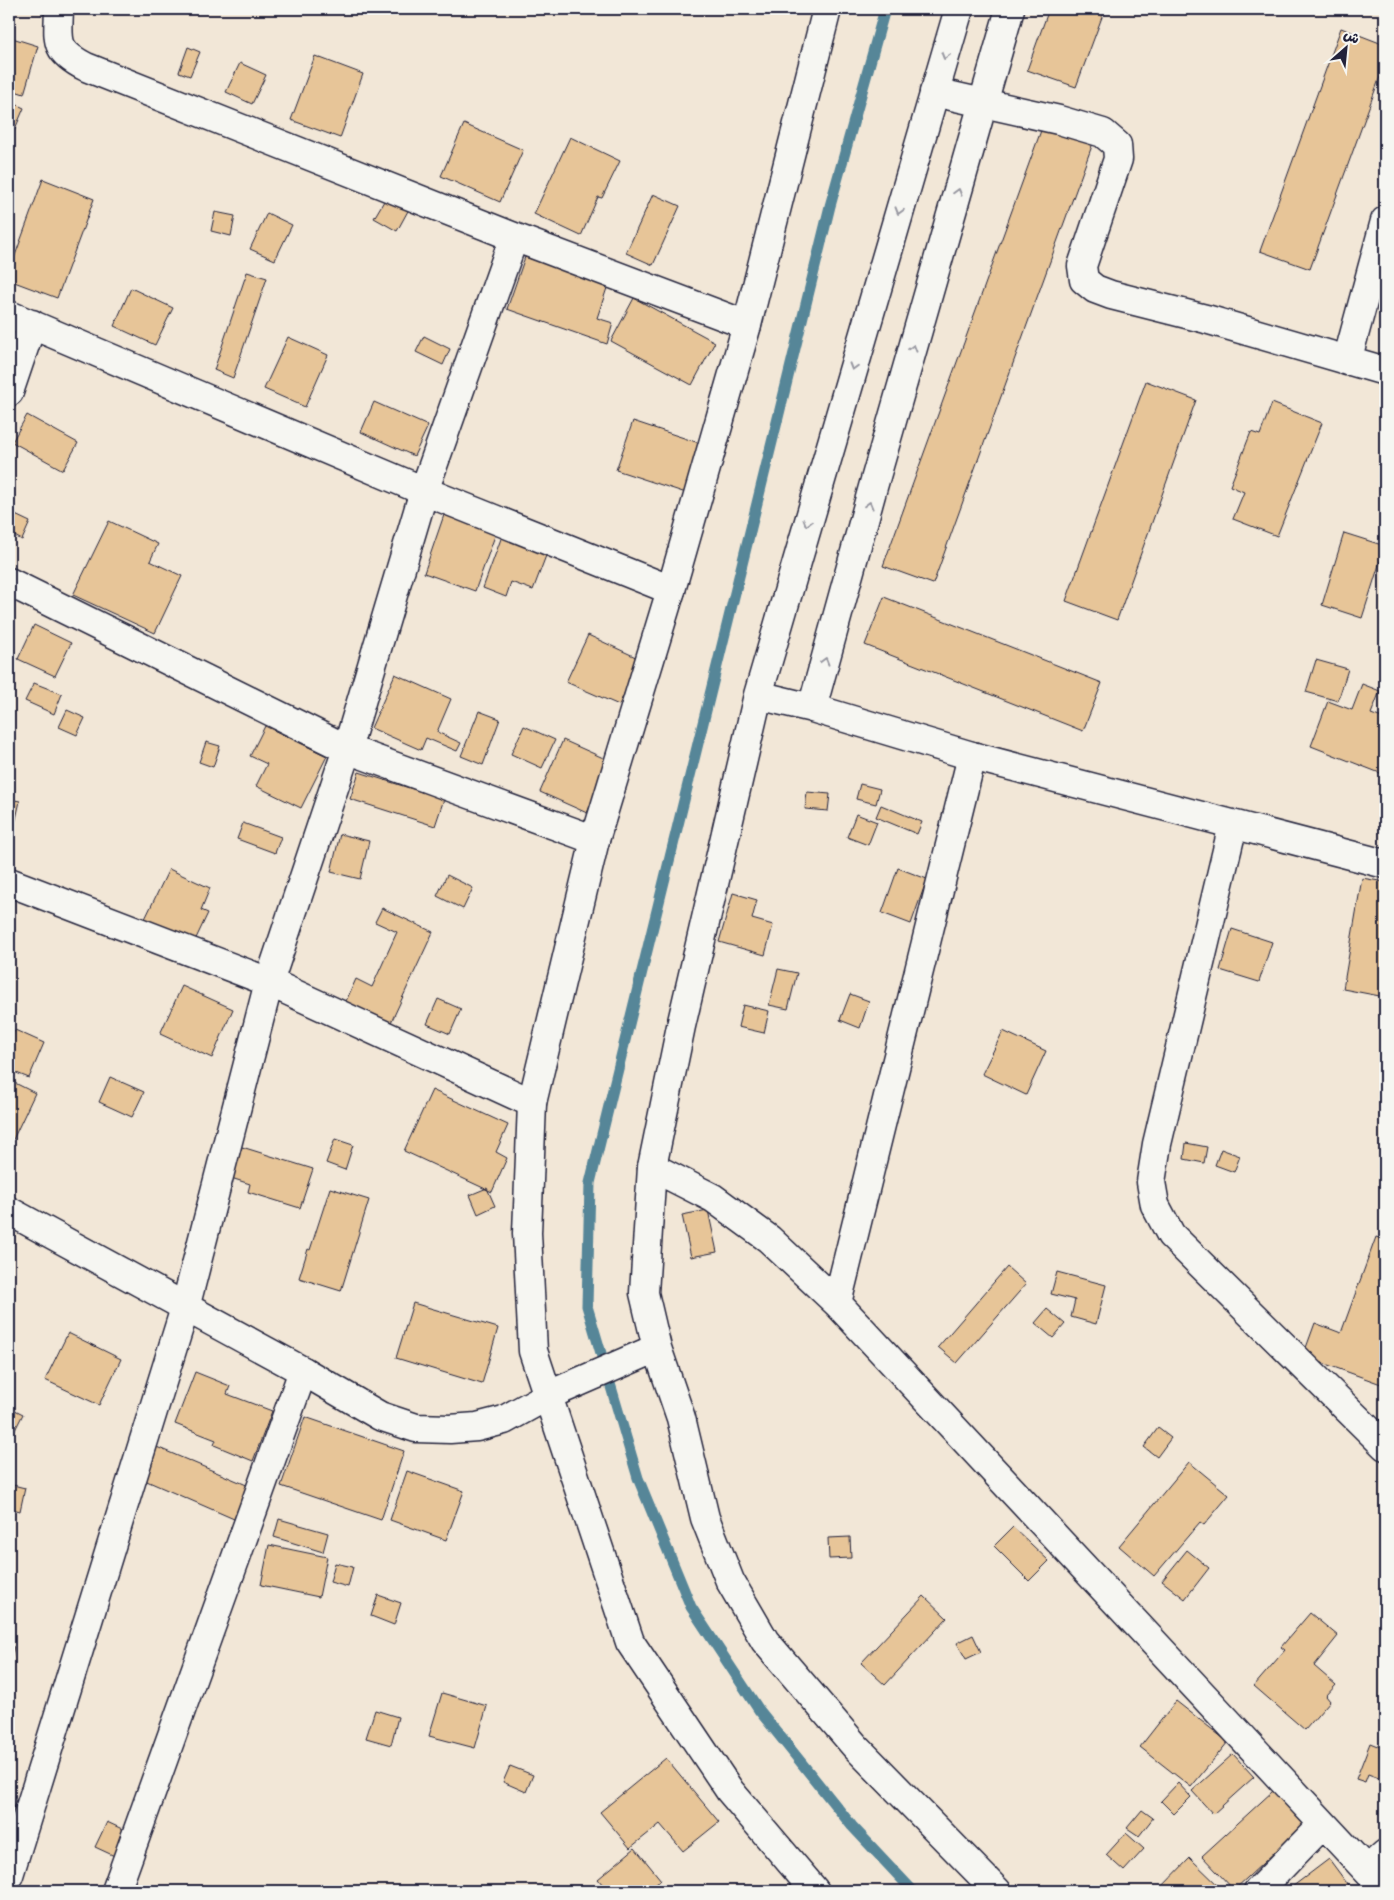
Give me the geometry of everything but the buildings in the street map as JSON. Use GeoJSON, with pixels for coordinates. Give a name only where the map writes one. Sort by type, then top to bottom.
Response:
{"type":"FeatureCollection","features":[{"type":"Feature","properties":{"kind":"street"},"geometry":{"type":"LineString","coordinates":[[58,9],[58,42],[64,53],[86,67],[514,237],[747,325]]}},
{"type":"Feature","properties":{"kind":"street"},"geometry":{"type":"LineString","coordinates":[[815,1891],[730,1791],[630,1642],[533,1351],[527,1233],[532,1103],[595,840],[671,590],[747,325],[827,9]]}},
{"type":"Feature","properties":{"kind":"street"},"geometry":{"type":"LineString","coordinates":[[959,9],[758,695],[680,1026],[652,1167],[644,1293],[657,1348],[681,1418],[705,1518],[730,1581],[765,1641],[855,1746],[997,1891]]}},
{"type":"Feature","properties":{"kind":"street"},"geometry":{"type":"LineString","coordinates":[[812,708],[873,487],[1010,9]]}},
{"type":"Feature","properties":{"kind":"street"},"geometry":{"type":"LineString","coordinates":[[934,92],[984,102],[1104,133],[1117,145],[1118,159],[1082,266],[1084,280],[1095,289],[1385,371]]}},
{"type":"Feature","properties":{"kind":"street"},"geometry":{"type":"LineString","coordinates":[[1347,361],[1385,221]]}},
{"type":"Feature","properties":{"kind":"street"},"geometry":{"type":"LineString","coordinates":[[9,1875],[185,1308],[269,982],[347,749],[424,491],[514,237]]}},
{"type":"Feature","properties":{"kind":"street"},"geometry":{"type":"LineString","coordinates":[[9,392],[21,320],[424,491],[671,590]]}},
{"type":"Feature","properties":{"kind":"street"},"geometry":{"type":"LineString","coordinates":[[9,582],[347,749],[595,840]]}},
{"type":"Feature","properties":{"kind":"street"},"geometry":{"type":"LineString","coordinates":[[758,695],[812,708],[972,756],[1385,864]]}},
{"type":"Feature","properties":{"kind":"street"},"geometry":{"type":"LineString","coordinates":[[837,1304],[972,756]]}},
{"type":"Feature","properties":{"kind":"street"},"geometry":{"type":"LineString","coordinates":[[1233,825],[1157,1144],[1151,1182],[1155,1205],[1171,1235],[1385,1446]]}},
{"type":"Feature","properties":{"kind":"street"},"geometry":{"type":"LineString","coordinates":[[9,882],[269,982],[532,1103]]}},
{"type":"Feature","properties":{"kind":"street"},"geometry":{"type":"LineString","coordinates":[[652,1167],[712,1198],[762,1234],[837,1304],[1323,1824],[1376,1862],[1385,1890]]}},
{"type":"Feature","properties":{"kind":"street"},"geometry":{"type":"LineString","coordinates":[[9,1211],[380,1416],[416,1428],[450,1429],[477,1427],[504,1420],[548,1395],[657,1348]]}},
{"type":"Feature","properties":{"kind":"street"},"geometry":{"type":"LineString","coordinates":[[116,1891],[303,1372]]}},
{"type":"Feature","properties":{"kind":"street"},"geometry":{"type":"LineString","coordinates":[[1258,1891],[1323,1824]]}},
{"type":"Feature","properties":{"kind":"waterway"},"geometry":{"type":"LineString","coordinates":[[885,9],[830,206],[590,1183],[587,1306],[638,1478],[691,1607],[759,1710],[852,1826],[913,1891]]}}]}
